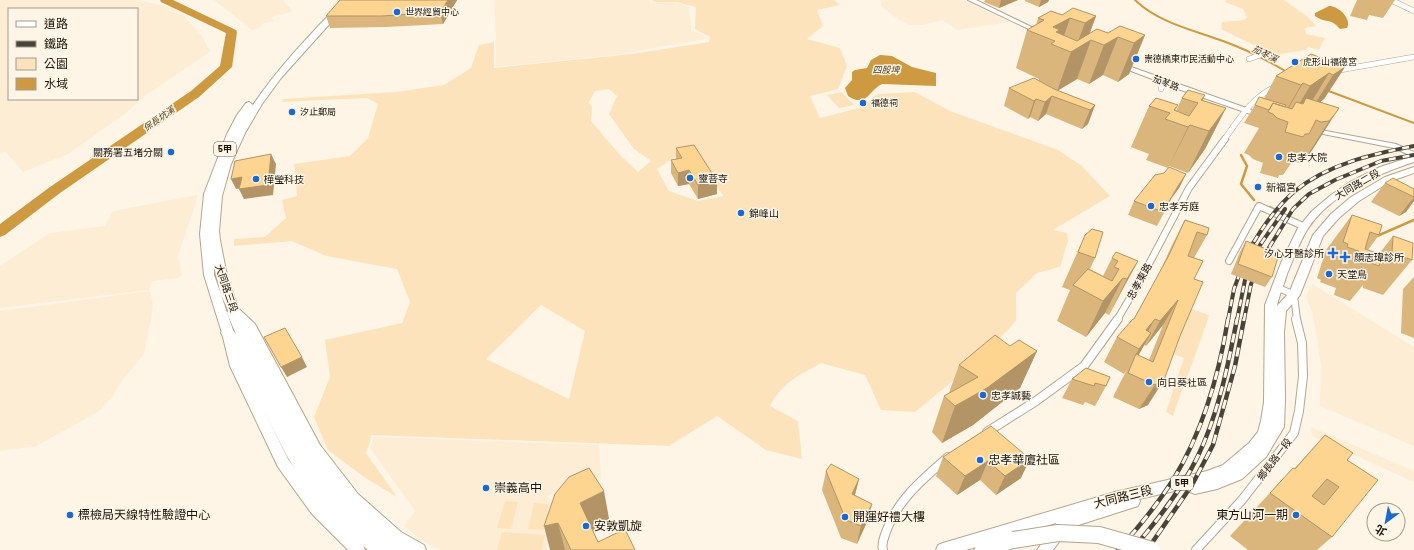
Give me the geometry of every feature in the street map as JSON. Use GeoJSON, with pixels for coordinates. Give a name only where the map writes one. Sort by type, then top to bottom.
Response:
{"type":"FeatureCollection","features":[{"type":"Feature","properties":{"kind":"highway"},"geometry":{"type":"LineString","coordinates":[[234,313],[246,342],[308,458],[337,493],[361,518],[398,550]]}},
{"type":"Feature","properties":{"kind":"highway"},"geometry":{"type":"LineString","coordinates":[[228,333],[244,358],[293,451],[310,478],[339,514],[381,550]]}},
{"type":"Feature","properties":{"kind":"highway"},"geometry":{"type":"LineString","coordinates":[[983,550],[1012,540],[1058,533],[1099,534],[1152,550]]}},
{"type":"Feature","properties":{"kind":"highway"},"geometry":{"type":"LineString","coordinates":[[1009,550],[1043,542],[1102,542],[1130,550]]}},
{"type":"Feature","properties":{"kind":"main road","name":"大同路三段"},"geometry":{"type":"LineString","coordinates":[[341,0],[275,71],[240,117],[216,171],[209,194],[205,234],[209,275],[228,333],[236,366],[283,463],[317,509],[358,550]]}},
{"type":"Feature","properties":{"kind":"main road","name":"大同路三段"},"geometry":{"type":"LineString","coordinates":[[348,0],[282,71],[265,93],[240,134],[219,192],[214,231],[219,269],[234,313],[251,327],[315,450],[353,499],[396,537],[419,550]]}},
{"type":"Feature","properties":{"kind":"main road","name":"大同路二段"},"geometry":{"type":"LineString","coordinates":[[1277,287],[1286,263],[1305,227],[1334,197],[1353,184],[1383,169],[1414,159]]}},
{"type":"Feature","properties":{"kind":"main road","name":"大同路二段"},"geometry":{"type":"LineString","coordinates":[[1294,295],[1318,236],[1335,216],[1355,199],[1388,179],[1414,170]]}},
{"type":"Feature","properties":{"kind":"main road","name":"大同路三段"},"geometry":{"type":"LineString","coordinates":[[943,550],[1115,498],[1208,477],[1228,469],[1254,447],[1264,434],[1268,421],[1270,402],[1271,305],[1277,287]]}},
{"type":"Feature","properties":{"kind":"main road","name":"大同路三段"},"geometry":{"type":"LineString","coordinates":[[1044,550],[1064,523],[1121,504],[1217,483],[1237,475],[1261,453],[1277,427],[1279,400],[1278,332],[1280,310],[1294,295]]}},
{"type":"Feature","properties":{"kind":"street"},"geometry":{"type":"LineString","coordinates":[[971,0],[1049,36]]}},
{"type":"Feature","properties":{"kind":"street"},"geometry":{"type":"LineString","coordinates":[[1391,0],[1414,11]]}},
{"type":"Feature","properties":{"kind":"street"},"geometry":{"type":"LineString","coordinates":[[1249,59],[1263,54]]}},
{"type":"Feature","properties":{"kind":"street"},"geometry":{"type":"LineString","coordinates":[[1329,72],[1414,57]]}},
{"type":"Feature","properties":{"kind":"street","name":"茄苳路"},"geometry":{"type":"LineString","coordinates":[[1116,63],[1163,82],[1271,118]]}},
{"type":"Feature","properties":{"kind":"street"},"geometry":{"type":"LineString","coordinates":[[1161,89],[1163,82]]}},
{"type":"Feature","properties":{"kind":"street","name":"忠孝東路"},"geometry":{"type":"LineString","coordinates":[[982,435],[1036,401],[1084,366],[1115,324],[1140,281],[1189,188],[1246,110],[1269,89],[1287,83]]}},
{"type":"Feature","properties":{"kind":"street"},"geometry":{"type":"LineString","coordinates":[[1307,129],[1396,146],[1414,155]]}},
{"type":"Feature","properties":{"kind":"street"},"geometry":{"type":"LineString","coordinates":[[1229,261],[1259,206],[1305,227]]}},
{"type":"Feature","properties":{"kind":"street"},"geometry":{"type":"LineString","coordinates":[[1277,287],[1294,295]]}},
{"type":"Feature","properties":{"kind":"street","name":"鄉長路一段"},"geometry":{"type":"LineString","coordinates":[[1196,550],[1242,500],[1294,433],[1299,411],[1302,376],[1302,343],[1297,324],[1294,295]]}},
{"type":"Feature","properties":{"kind":"street"},"geometry":{"type":"LineString","coordinates":[[883,550],[882,546],[888,524],[893,514],[917,484],[955,453]]}},
{"type":"Feature","properties":{"kind":"shaded area"},"geometry":{"type":"Polygon","coordinates":[[[0,0],[138,0],[168,7],[184,16],[202,36],[210,52],[146,95],[126,113],[68,154],[23,172],[6,152],[0,153],[0,0]]]}},
{"type":"Feature","properties":{"kind":"shaded area"},"geometry":{"type":"Polygon","coordinates":[[[214,0],[284,0],[292,12],[272,17],[274,21],[261,24],[262,27],[252,30],[214,0]]]}},
{"type":"Feature","properties":{"kind":"shaded area"},"geometry":{"type":"Polygon","coordinates":[[[494,0],[649,0],[651,3],[675,2],[689,7],[692,31],[703,34],[705,39],[613,55],[495,67],[496,40],[494,0]]]}},
{"type":"Feature","properties":{"kind":"shaded area"},"geometry":{"type":"Polygon","coordinates":[[[880,0],[963,0],[1009,22],[958,30],[942,20],[922,25],[910,25],[899,20],[881,6],[880,0]]]}},
{"type":"Feature","properties":{"kind":"shaded area"},"geometry":{"type":"Polygon","coordinates":[[[198,195],[178,257],[182,275],[178,278],[152,281],[149,290],[0,308],[0,266],[50,233],[105,226],[113,211],[198,195]]]}},
{"type":"Feature","properties":{"kind":"shaded area"},"geometry":{"type":"Polygon","coordinates":[[[1312,284],[1414,347],[1414,446],[1320,406],[1321,365],[1313,315],[1306,296],[1312,284]]]}},
{"type":"Feature","properties":{"kind":"shaded area"},"geometry":{"type":"Polygon","coordinates":[[[150,291],[153,305],[144,354],[118,386],[113,396],[98,412],[36,446],[0,451],[0,311],[150,291]]]}},
{"type":"Feature","properties":{"kind":"shaded area"},"geometry":{"type":"Polygon","coordinates":[[[1311,427],[1414,471],[1414,482],[1312,436],[1311,427]]]}},
{"type":"Feature","properties":{"kind":"shaded area","name":"崇義高中"},"geometry":{"type":"Polygon","coordinates":[[[374,437],[599,445],[601,479],[548,496],[554,504],[547,550],[441,550],[422,541],[404,526],[415,511],[370,448],[374,437]]]}},
{"type":"Feature","properties":{"kind":"green space"},"geometry":{"type":"Polygon","coordinates":[[[652,0],[834,0],[840,5],[817,10],[823,26],[807,39],[840,48],[847,66],[838,89],[810,96],[820,118],[859,108],[878,94],[915,92],[950,111],[1058,150],[1082,166],[1110,196],[1053,230],[1067,233],[1068,241],[1060,267],[1037,273],[1016,293],[1016,321],[981,358],[915,412],[881,410],[865,375],[821,363],[798,376],[785,386],[774,398],[770,406],[798,421],[802,459],[766,450],[717,416],[669,446],[371,435],[366,453],[397,497],[364,477],[328,450],[314,417],[330,377],[325,340],[402,323],[410,302],[397,269],[326,256],[292,241],[234,246],[234,239],[265,237],[286,218],[282,200],[297,196],[294,164],[350,156],[368,138],[378,104],[367,98],[281,102],[284,99],[396,92],[444,85],[471,68],[479,45],[494,42],[494,68],[632,54],[709,42],[710,37],[695,29],[696,7],[676,2],[654,2],[652,0]],[[609,89],[595,91],[589,102],[592,107],[591,121],[620,155],[638,172],[651,161],[634,149],[609,114],[617,96],[609,89]],[[687,149],[657,169],[669,191],[698,201],[723,196],[687,149]],[[541,305],[486,359],[569,399],[585,331],[541,305]]]}},
{"type":"Feature","properties":{"kind":"green space"},"geometry":{"type":"Polygon","coordinates":[[[1226,0],[1284,0],[1308,17],[1316,26],[1305,28],[1306,34],[1325,38],[1319,50],[1308,47],[1305,50],[1274,55],[1221,29],[1222,22],[1244,20],[1247,17],[1243,9],[1225,2],[1226,0]]]}},
{"type":"Feature","properties":{"kind":"green space"},"geometry":{"type":"Polygon","coordinates":[[[842,92],[854,105],[839,108],[827,95],[842,92]]]}},
{"type":"Feature","properties":{"kind":"green space"},"geometry":{"type":"Polygon","coordinates":[[[1189,308],[1209,315],[1173,416],[1166,412],[1184,358],[1174,354],[1189,308]]]}},
{"type":"Feature","properties":{"kind":"green space"},"geometry":{"type":"Polygon","coordinates":[[[505,501],[518,502],[511,529],[497,528],[505,501]]]}},
{"type":"Feature","properties":{"kind":"green space"},"geometry":{"type":"Polygon","coordinates":[[[534,503],[549,504],[544,530],[528,529],[534,503]]]}},
{"type":"Feature","properties":{"kind":"green space"},"geometry":{"type":"Polygon","coordinates":[[[502,532],[545,535],[542,550],[497,550],[502,532]]]}},
{"type":"Feature","properties":{"kind":"water"},"geometry":{"type":"Polygon","coordinates":[[[1329,6],[1337,8],[1344,14],[1348,21],[1347,28],[1340,29],[1337,25],[1315,16],[1315,13],[1329,6]]]}},
{"type":"Feature","properties":{"kind":"water","name":"四股埤"},"geometry":{"type":"Polygon","coordinates":[[[880,55],[892,56],[912,67],[936,73],[936,86],[882,84],[863,99],[854,99],[848,96],[845,88],[852,80],[852,72],[867,68],[871,60],[880,55]]]}},
{"type":"Feature","properties":{"kind":"building"},"geometry":{"type":"Polygon","coordinates":[[[340,0],[448,0],[440,12],[382,16],[326,16],[340,0]]]}},
{"type":"Feature","properties":{"kind":"building"},"geometry":{"type":"Polygon","coordinates":[[[1073,8],[1096,16],[1085,23],[1070,18],[1053,27],[1060,30],[1056,32],[1077,41],[1097,29],[1108,33],[1120,26],[1145,35],[1134,43],[1118,37],[1104,45],[1091,40],[1071,52],[1051,44],[1055,41],[1027,30],[1044,20],[1038,18],[1051,11],[1062,15],[1073,8]]]}},
{"type":"Feature","properties":{"kind":"building"},"geometry":{"type":"Polygon","coordinates":[[[1311,54],[1345,67],[1333,75],[1329,73],[1310,86],[1303,83],[1301,85],[1276,76],[1311,54]]]}},
{"type":"Feature","properties":{"kind":"building"},"geometry":{"type":"Polygon","coordinates":[[[1034,78],[1054,89],[1095,105],[1090,110],[1052,96],[1045,102],[1036,99],[1034,101],[1009,88],[1034,78]]]}},
{"type":"Feature","properties":{"kind":"building"},"geometry":{"type":"Polygon","coordinates":[[[1188,90],[1205,95],[1201,100],[1226,108],[1209,131],[1190,125],[1188,127],[1165,119],[1170,113],[1149,106],[1156,98],[1178,105],[1174,110],[1189,116],[1198,103],[1182,98],[1188,90]]]}},
{"type":"Feature","properties":{"kind":"building"},"geometry":{"type":"Polygon","coordinates":[[[1259,97],[1286,105],[1285,107],[1273,103],[1269,110],[1255,105],[1259,97]]]}},
{"type":"Feature","properties":{"kind":"building"},"geometry":{"type":"Polygon","coordinates":[[[1306,98],[1339,108],[1329,121],[1321,122],[1316,120],[1309,134],[1305,134],[1303,137],[1285,132],[1288,122],[1277,118],[1268,112],[1273,103],[1292,109],[1296,102],[1303,104],[1306,98]]]}},
{"type":"Feature","properties":{"kind":"building"},"geometry":{"type":"Polygon","coordinates":[[[694,145],[717,181],[698,185],[689,170],[678,173],[671,160],[682,158],[676,148],[694,145]]]}},
{"type":"Feature","properties":{"kind":"building"},"geometry":{"type":"Polygon","coordinates":[[[271,154],[268,185],[239,189],[242,177],[231,179],[235,161],[271,154]]]}},
{"type":"Feature","properties":{"kind":"building"},"geometry":{"type":"Polygon","coordinates":[[[1169,167],[1186,174],[1163,212],[1134,201],[1155,175],[1164,173],[1169,167]]]}},
{"type":"Feature","properties":{"kind":"building"},"geometry":{"type":"Polygon","coordinates":[[[1393,178],[1414,189],[1414,197],[1385,183],[1393,178]]]}},
{"type":"Feature","properties":{"kind":"building"},"geometry":{"type":"Polygon","coordinates":[[[1352,215],[1382,225],[1379,235],[1370,232],[1365,249],[1382,255],[1379,266],[1362,260],[1364,253],[1347,247],[1348,244],[1343,242],[1352,215]]]}},
{"type":"Feature","properties":{"kind":"building"},"geometry":{"type":"Polygon","coordinates":[[[1185,220],[1209,228],[1207,235],[1197,232],[1188,256],[1203,261],[1194,279],[1203,282],[1180,336],[1164,380],[1155,385],[1128,373],[1136,354],[1153,362],[1178,300],[1160,321],[1155,319],[1146,330],[1151,333],[1139,349],[1117,337],[1134,319],[1169,255],[1185,220]]]}},
{"type":"Feature","properties":{"kind":"building"},"geometry":{"type":"Polygon","coordinates":[[[1092,229],[1103,232],[1095,258],[1078,252],[1085,235],[1092,229]]]}},
{"type":"Feature","properties":{"kind":"building"},"geometry":{"type":"Polygon","coordinates":[[[1393,236],[1413,243],[1412,260],[1392,253],[1393,236]]]}},
{"type":"Feature","properties":{"kind":"building"},"geometry":{"type":"Polygon","coordinates":[[[1246,241],[1279,254],[1272,277],[1238,264],[1246,241]]]}},
{"type":"Feature","properties":{"kind":"building"},"geometry":{"type":"Polygon","coordinates":[[[1116,252],[1138,261],[1127,279],[1123,278],[1103,301],[1073,285],[1088,269],[1112,281],[1119,269],[1114,267],[1118,261],[1112,258],[1116,252]]]}},
{"type":"Feature","properties":{"kind":"building"},"geometry":{"type":"Polygon","coordinates":[[[285,328],[302,357],[281,367],[264,337],[285,328]]]}},
{"type":"Feature","properties":{"kind":"building"},"geometry":{"type":"Polygon","coordinates":[[[995,335],[1010,346],[1019,340],[1037,351],[987,388],[955,406],[944,396],[978,377],[959,365],[995,335]]]}},
{"type":"Feature","properties":{"kind":"building"},"geometry":{"type":"Polygon","coordinates":[[[1086,368],[1110,377],[1106,386],[1095,383],[1094,386],[1072,379],[1086,368]]]}},
{"type":"Feature","properties":{"kind":"building"},"geometry":{"type":"Polygon","coordinates":[[[991,426],[1030,459],[1005,476],[988,461],[965,476],[943,457],[991,426]]]}},
{"type":"Feature","properties":{"kind":"building"},"geometry":{"type":"Polygon","coordinates":[[[1325,435],[1353,453],[1347,460],[1378,480],[1332,537],[1270,493],[1293,468],[1295,469],[1325,435]],[[1327,479],[1312,496],[1324,505],[1339,487],[1327,479]]]}},
{"type":"Feature","properties":{"kind":"building"},"geometry":{"type":"Polygon","coordinates":[[[831,464],[859,479],[852,494],[872,504],[861,526],[846,520],[826,471],[831,464]]]}},
{"type":"Feature","properties":{"kind":"building"},"geometry":{"type":"Polygon","coordinates":[[[589,468],[604,491],[580,503],[598,542],[625,529],[635,550],[571,550],[558,523],[544,526],[555,494],[569,477],[589,468]]]}},
{"type":"Feature","properties":{"kind":"waterway","name":"保長坑溪"},"geometry":{"type":"LineString","coordinates":[[0,232],[55,190],[195,94],[226,67],[232,32],[165,0]]}},
{"type":"Feature","properties":{"kind":"waterway","name":"茄苳溪"},"geometry":{"type":"LineString","coordinates":[[1135,0],[1144,8],[1165,20],[1223,41],[1264,59],[1287,72]]}},
{"type":"Feature","properties":{"kind":"waterway","name":"茄苳溪"},"geometry":{"type":"LineString","coordinates":[[1326,90],[1414,123]]}},
{"type":"Feature","properties":{"kind":"waterway"},"geometry":{"type":"LineString","coordinates":[[1241,155],[1247,166],[1241,184],[1254,200]]}},
{"type":"Feature","properties":{"kind":"waterway"},"geometry":{"type":"LineString","coordinates":[[1269,207],[1284,214]]}},
{"type":"Feature","properties":{"kind":"waterway"},"geometry":{"type":"LineString","coordinates":[[1377,236],[1414,220]]}},
{"type":"Feature","properties":{"kind":"railway"},"geometry":{"type":"LineString","coordinates":[[1247,254],[1262,229],[1275,212],[1288,197],[1308,182],[1336,167],[1352,161],[1414,146]]}},
{"type":"Feature","properties":{"kind":"railway"},"geometry":{"type":"LineString","coordinates":[[1262,259],[1293,209],[1309,194],[1335,180],[1381,161],[1414,155]]}},
{"type":"Feature","properties":{"kind":"railway"},"geometry":{"type":"LineString","coordinates":[[1255,256],[1258,248],[1285,209]]}},
{"type":"Feature","properties":{"kind":"railway"},"geometry":{"type":"LineString","coordinates":[[1228,320],[1234,289],[1242,267]]}},
{"type":"Feature","properties":{"kind":"railway"},"geometry":{"type":"LineString","coordinates":[[1237,320],[1245,280],[1250,269]]}},
{"type":"Feature","properties":{"kind":"railway"},"geometry":{"type":"LineString","coordinates":[[1244,320],[1251,284],[1256,272]]}},
{"type":"Feature","properties":{"kind":"railway"},"geometry":{"type":"LineString","coordinates":[[1118,550],[1147,516],[1167,489],[1184,461],[1201,422],[1215,382],[1228,319]]}},
{"type":"Feature","properties":{"kind":"railway"},"geometry":{"type":"LineString","coordinates":[[1132,550],[1167,506],[1183,483],[1197,458],[1217,408],[1237,319]]}},
{"type":"Feature","properties":{"kind":"railway"},"geometry":{"type":"LineString","coordinates":[[1147,550],[1192,485],[1213,445],[1235,366],[1244,319]]}},
{"type":"Feature","properties":{"kind":"place","name":"世界經貿中心"},"geometry":{"type":"Point","coordinates":[397,12]}},
{"type":"Feature","properties":{"kind":"place","name":"崇德橋東市民活動中心"},"geometry":{"type":"Point","coordinates":[1136,59]}},
{"type":"Feature","properties":{"kind":"place","name":"虎形山福德宮"},"geometry":{"type":"Point","coordinates":[1295,62]}},
{"type":"Feature","properties":{"kind":"place","name":"福德祠"},"geometry":{"type":"Point","coordinates":[863,103]}},
{"type":"Feature","properties":{"kind":"place","name":"汐止郵局"},"geometry":{"type":"Point","coordinates":[292,112]}},
{"type":"Feature","properties":{"kind":"place","name":"關務署五堵分關"},"geometry":{"type":"Point","coordinates":[171,152]}},
{"type":"Feature","properties":{"kind":"place","name":"忠孝大院"},"geometry":{"type":"Point","coordinates":[1279,157]}},
{"type":"Feature","properties":{"kind":"place","name":"靈菩寺"},"geometry":{"type":"Point","coordinates":[690,178]}},
{"type":"Feature","properties":{"kind":"place","name":"樺瑩科技"},"geometry":{"type":"Point","coordinates":[256,179]}},
{"type":"Feature","properties":{"kind":"place","name":"新福宮"},"geometry":{"type":"Point","coordinates":[1258,187]}},
{"type":"Feature","properties":{"kind":"place","name":"忠孝芳庭"},"geometry":{"type":"Point","coordinates":[1151,206]}},
{"type":"Feature","properties":{"kind":"place","name":"錦峰山"},"geometry":{"type":"Point","coordinates":[741,213]}},
{"type":"Feature","properties":{"kind":"place","name":"汐心牙醫診所"},"geometry":{"type":"Point","coordinates":[1333,253]}},
{"type":"Feature","properties":{"kind":"place","name":"顏志瑋診所"},"geometry":{"type":"Point","coordinates":[1345,257]}},
{"type":"Feature","properties":{"kind":"place","name":"天堂鳥"},"geometry":{"type":"Point","coordinates":[1329,274]}},
{"type":"Feature","properties":{"kind":"place","name":"向日葵社區"},"geometry":{"type":"Point","coordinates":[1149,382]}},
{"type":"Feature","properties":{"kind":"place","name":"忠孝誠藝"},"geometry":{"type":"Point","coordinates":[983,395]}},
{"type":"Feature","properties":{"kind":"place","name":"忠孝華廈社區"},"geometry":{"type":"Point","coordinates":[980,460]}},
{"type":"Feature","properties":{"kind":"place","name":"崇義高中"},"geometry":{"type":"Point","coordinates":[486,488]}},
{"type":"Feature","properties":{"kind":"place","name":"標檢局天線特性驗證中心"},"geometry":{"type":"Point","coordinates":[70,515]}},
{"type":"Feature","properties":{"kind":"place","name":"東方山河一期"},"geometry":{"type":"Point","coordinates":[1296,515]}},
{"type":"Feature","properties":{"kind":"place","name":"開運好禮大樓"},"geometry":{"type":"Point","coordinates":[845,517]}},
{"type":"Feature","properties":{"kind":"place","name":"安敦凱旋"},"geometry":{"type":"Point","coordinates":[586,526]}}]}
